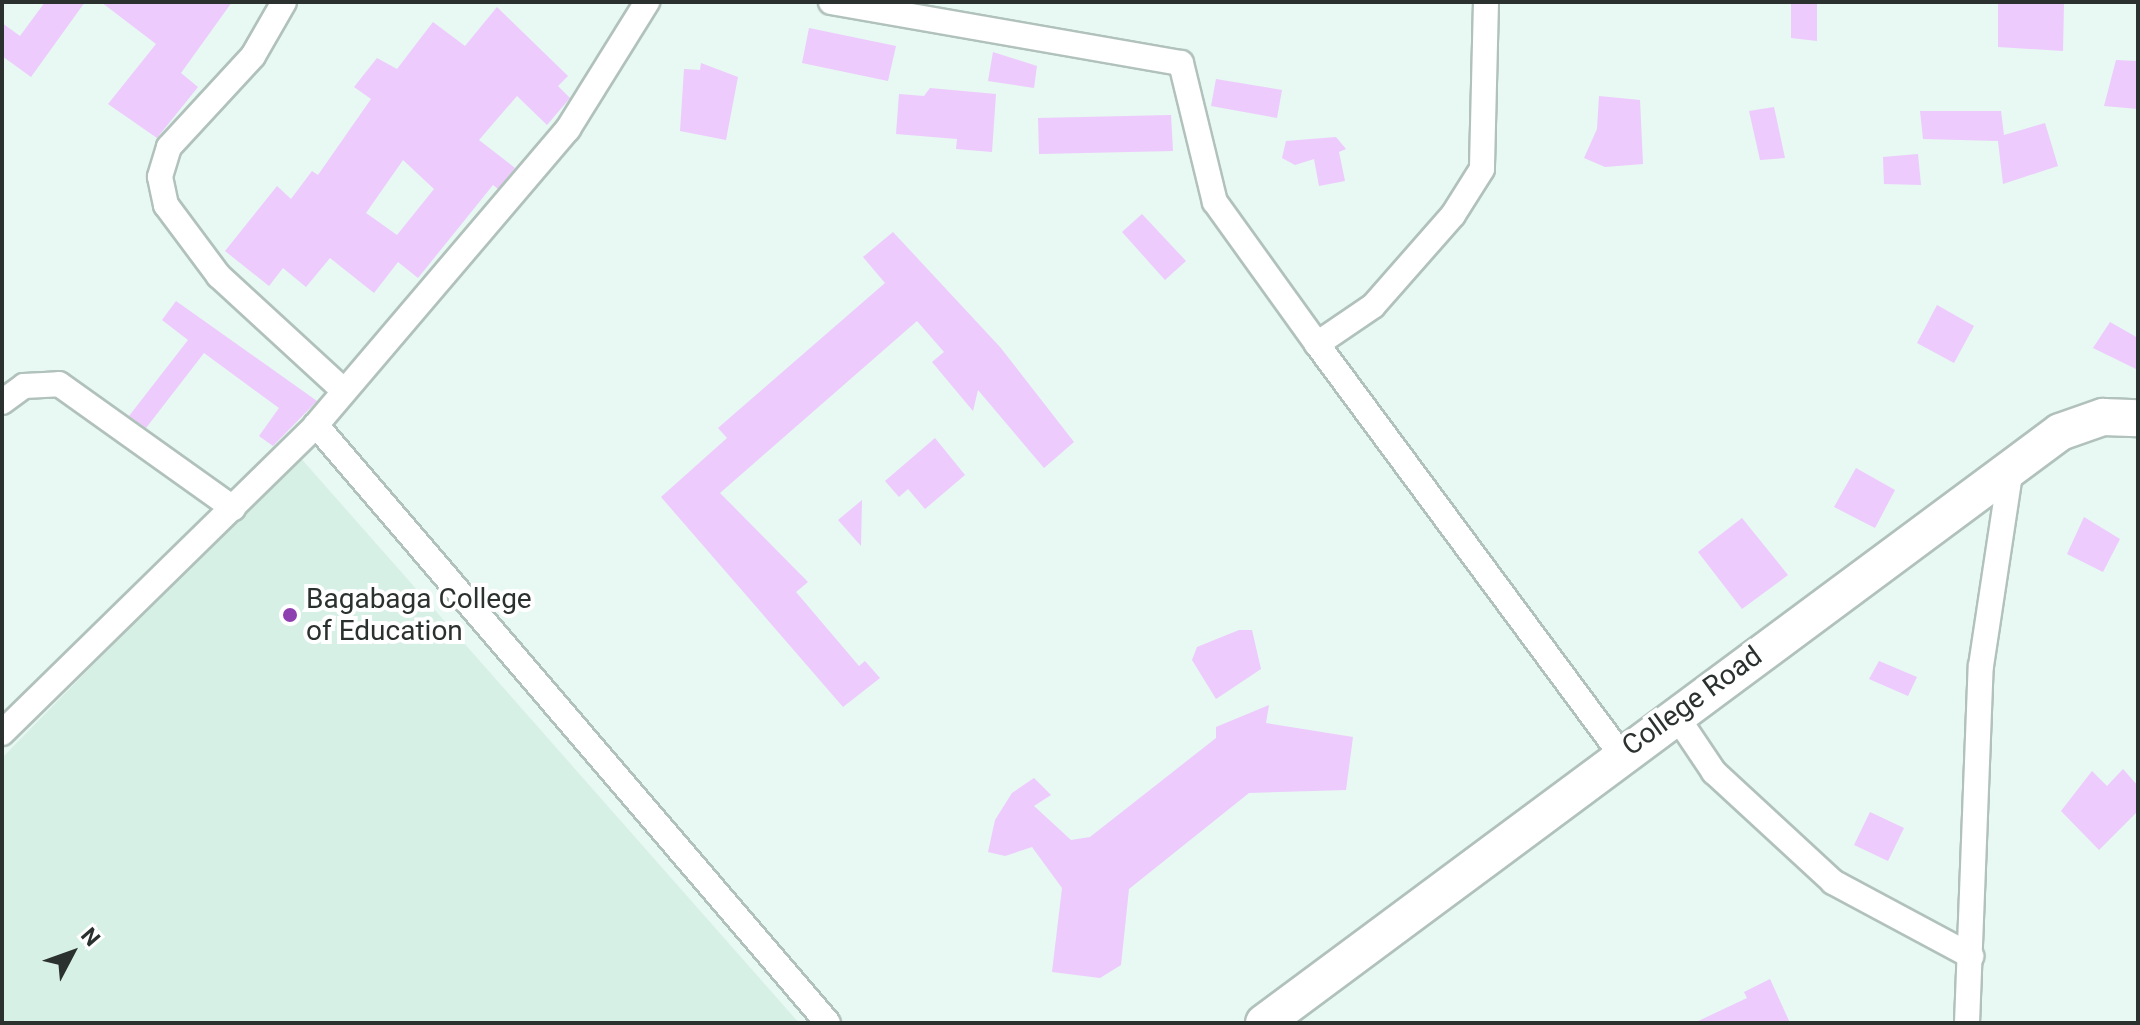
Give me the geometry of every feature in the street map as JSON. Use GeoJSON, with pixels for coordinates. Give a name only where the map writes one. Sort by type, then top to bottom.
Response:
{"type":"FeatureCollection","features":[{"type":"Feature","properties":{"kind":"street"},"geometry":{"type":"LineString","coordinates":[[284,2],[253,56],[169,147],[160,177],[166,205],[219,276],[344,391]]}},
{"type":"Feature","properties":{"kind":"street"},"geometry":{"type":"LineString","coordinates":[[2,733],[316,425],[568,129],[647,2]]}},
{"type":"Feature","properties":{"kind":"street"},"geometry":{"type":"LineString","coordinates":[[831,2],[1181,63],[1215,202],[1620,753]]}},
{"type":"Feature","properties":{"kind":"street"},"geometry":{"type":"LineString","coordinates":[[1317,344],[1373,306],[1453,215],[1482,169],[1486,2]]}},
{"type":"Feature","properties":{"kind":"street"},"geometry":{"type":"LineString","coordinates":[[2,402],[24,386],[59,384],[233,508]]}},
{"type":"Feature","properties":{"kind":"street","name":"College Road"},"geometry":{"type":"LineString","coordinates":[[1264,1023],[1620,753],[2060,432],[2103,417],[2138,418]]}},
{"type":"Feature","properties":{"kind":"street"},"geometry":{"type":"LineString","coordinates":[[316,425],[828,1023]]}},
{"type":"Feature","properties":{"kind":"street"},"geometry":{"type":"LineString","coordinates":[[1967,1023],[1981,666],[2011,467]]}},
{"type":"Feature","properties":{"kind":"street"},"geometry":{"type":"LineString","coordinates":[[1675,714],[1714,772],[1833,882],[1971,956]]}},
{"type":"Feature","properties":{"kind":"shaded area","name":"Bagabaga College of Education"},"geometry":{"type":"Polygon","coordinates":[[[298,455],[799,1023],[2,1023],[2,758],[298,455]]]}},
{"type":"Feature","properties":{"kind":"building"},"geometry":{"type":"Polygon","coordinates":[[[45,2],[85,2],[31,77],[2,56],[2,23],[20,36],[45,2]]]}},
{"type":"Feature","properties":{"kind":"building"},"geometry":{"type":"Polygon","coordinates":[[[101,2],[232,2],[181,73],[198,87],[157,138],[108,104],[156,44],[101,2]]]}},
{"type":"Feature","properties":{"kind":"building"},"geometry":{"type":"Polygon","coordinates":[[[1791,2],[1817,2],[1817,41],[1791,38],[1791,2]]]}},
{"type":"Feature","properties":{"kind":"building"},"geometry":{"type":"Polygon","coordinates":[[[1998,2],[2064,3],[2063,51],[1998,47],[1998,2]]]}},
{"type":"Feature","properties":{"kind":"building"},"geometry":{"type":"Polygon","coordinates":[[[497,7],[568,76],[558,86],[570,98],[547,125],[517,96],[479,140],[515,168],[498,189],[493,185],[418,278],[398,262],[374,293],[330,258],[306,287],[283,268],[269,286],[225,251],[277,186],[291,199],[312,171],[318,175],[371,99],[354,87],[377,58],[397,69],[433,22],[465,46],[497,7]],[[403,160],[366,213],[397,235],[434,189],[403,160]]]}},
{"type":"Feature","properties":{"kind":"building"},"geometry":{"type":"Polygon","coordinates":[[[809,28],[896,46],[888,81],[802,63],[809,28]]]}},
{"type":"Feature","properties":{"kind":"building"},"geometry":{"type":"Polygon","coordinates":[[[993,52],[1037,66],[1034,88],[988,81],[993,52]]]}},
{"type":"Feature","properties":{"kind":"building"},"geometry":{"type":"Polygon","coordinates":[[[2116,60],[2138,61],[2138,109],[2104,106],[2116,60]]]}},
{"type":"Feature","properties":{"kind":"building"},"geometry":{"type":"Polygon","coordinates":[[[701,63],[738,77],[726,140],[680,131],[684,69],[700,70],[701,63]]]}},
{"type":"Feature","properties":{"kind":"building"},"geometry":{"type":"Polygon","coordinates":[[[1216,79],[1282,90],[1277,118],[1211,106],[1216,79]]]}},
{"type":"Feature","properties":{"kind":"building"},"geometry":{"type":"Polygon","coordinates":[[[930,88],[996,94],[992,152],[956,149],[957,139],[896,134],[899,94],[924,96],[930,88]]]}},
{"type":"Feature","properties":{"kind":"building"},"geometry":{"type":"Polygon","coordinates":[[[1599,96],[1640,100],[1643,164],[1605,167],[1584,158],[1597,129],[1599,96]]]}},
{"type":"Feature","properties":{"kind":"building"},"geometry":{"type":"Polygon","coordinates":[[[1774,107],[1785,158],[1760,160],[1749,111],[1774,107]]]}},
{"type":"Feature","properties":{"kind":"building"},"geometry":{"type":"Polygon","coordinates":[[[1920,111],[2001,111],[2004,135],[2045,123],[2058,166],[2003,184],[1998,141],[1923,139],[1920,111]]]}},
{"type":"Feature","properties":{"kind":"building"},"geometry":{"type":"Polygon","coordinates":[[[1171,115],[1173,151],[1039,154],[1038,118],[1171,115]]]}},
{"type":"Feature","properties":{"kind":"building"},"geometry":{"type":"Polygon","coordinates":[[[1336,137],[1346,149],[1339,152],[1345,181],[1319,186],[1314,159],[1295,165],[1282,158],[1286,141],[1336,137]]]}},
{"type":"Feature","properties":{"kind":"building"},"geometry":{"type":"Polygon","coordinates":[[[1918,154],[1921,185],[1884,184],[1883,157],[1918,154]]]}},
{"type":"Feature","properties":{"kind":"building"},"geometry":{"type":"Polygon","coordinates":[[[1142,214],[1186,261],[1165,280],[1122,232],[1142,214]]]}},
{"type":"Feature","properties":{"kind":"building"},"geometry":{"type":"Polygon","coordinates":[[[893,232],[1000,347],[1074,442],[1044,468],[978,390],[973,411],[932,362],[944,352],[917,321],[720,493],[808,582],[796,592],[859,666],[865,661],[880,678],[843,707],[661,497],[727,438],[718,428],[885,283],[863,257],[893,232]]]}},
{"type":"Feature","properties":{"kind":"building"},"geometry":{"type":"Polygon","coordinates":[[[176,301],[317,401],[273,446],[259,436],[279,408],[204,353],[146,428],[129,416],[188,340],[162,320],[176,301]]]}},
{"type":"Feature","properties":{"kind":"building"},"geometry":{"type":"Polygon","coordinates":[[[1937,305],[1974,326],[1954,363],[1917,343],[1937,305]]]}},
{"type":"Feature","properties":{"kind":"building"},"geometry":{"type":"Polygon","coordinates":[[[2110,322],[2138,338],[2138,370],[2093,348],[2110,322]]]}},
{"type":"Feature","properties":{"kind":"building"},"geometry":{"type":"Polygon","coordinates":[[[935,438],[965,475],[925,509],[908,489],[899,497],[885,481],[935,438]]]}},
{"type":"Feature","properties":{"kind":"building"},"geometry":{"type":"Polygon","coordinates":[[[1856,468],[1895,490],[1875,528],[1834,507],[1856,468]]]}},
{"type":"Feature","properties":{"kind":"building"},"geometry":{"type":"Polygon","coordinates":[[[862,500],[861,546],[838,520],[862,500]]]}},
{"type":"Feature","properties":{"kind":"building"},"geometry":{"type":"Polygon","coordinates":[[[2084,517],[2120,539],[2103,572],[2067,554],[2084,517]]]}},
{"type":"Feature","properties":{"kind":"building"},"geometry":{"type":"Polygon","coordinates":[[[1742,518],[1788,575],[1742,609],[1698,552],[1742,518]]]}},
{"type":"Feature","properties":{"kind":"building"},"geometry":{"type":"Polygon","coordinates":[[[1239,630],[1252,630],[1261,669],[1216,699],[1192,660],[1197,647],[1239,630]]]}},
{"type":"Feature","properties":{"kind":"building"},"geometry":{"type":"Polygon","coordinates":[[[1879,661],[1917,677],[1908,696],[1869,679],[1879,661]]]}},
{"type":"Feature","properties":{"kind":"building"},"geometry":{"type":"Polygon","coordinates":[[[1269,705],[1266,723],[1353,737],[1346,790],[1249,793],[1129,889],[1121,965],[1100,978],[1052,972],[1062,888],[1032,847],[1005,856],[988,852],[995,820],[1012,793],[1034,778],[1051,795],[1034,806],[1071,840],[1090,837],[1216,738],[1216,727],[1269,705]]]}},
{"type":"Feature","properties":{"kind":"building"},"geometry":{"type":"Polygon","coordinates":[[[2123,769],[2138,786],[2138,811],[2099,850],[2061,811],[2092,771],[2107,786],[2123,769]]]}},
{"type":"Feature","properties":{"kind":"building"},"geometry":{"type":"Polygon","coordinates":[[[1870,812],[1904,828],[1888,861],[1854,845],[1870,812]]]}},
{"type":"Feature","properties":{"kind":"building"},"geometry":{"type":"Polygon","coordinates":[[[1770,979],[1790,1023],[1694,1023],[1747,998],[1744,992],[1770,979]]]}},
{"type":"Feature","properties":{"kind":"place","name":"Bagabaga College of Education"},"geometry":{"type":"Point","coordinates":[290,615]}}]}
